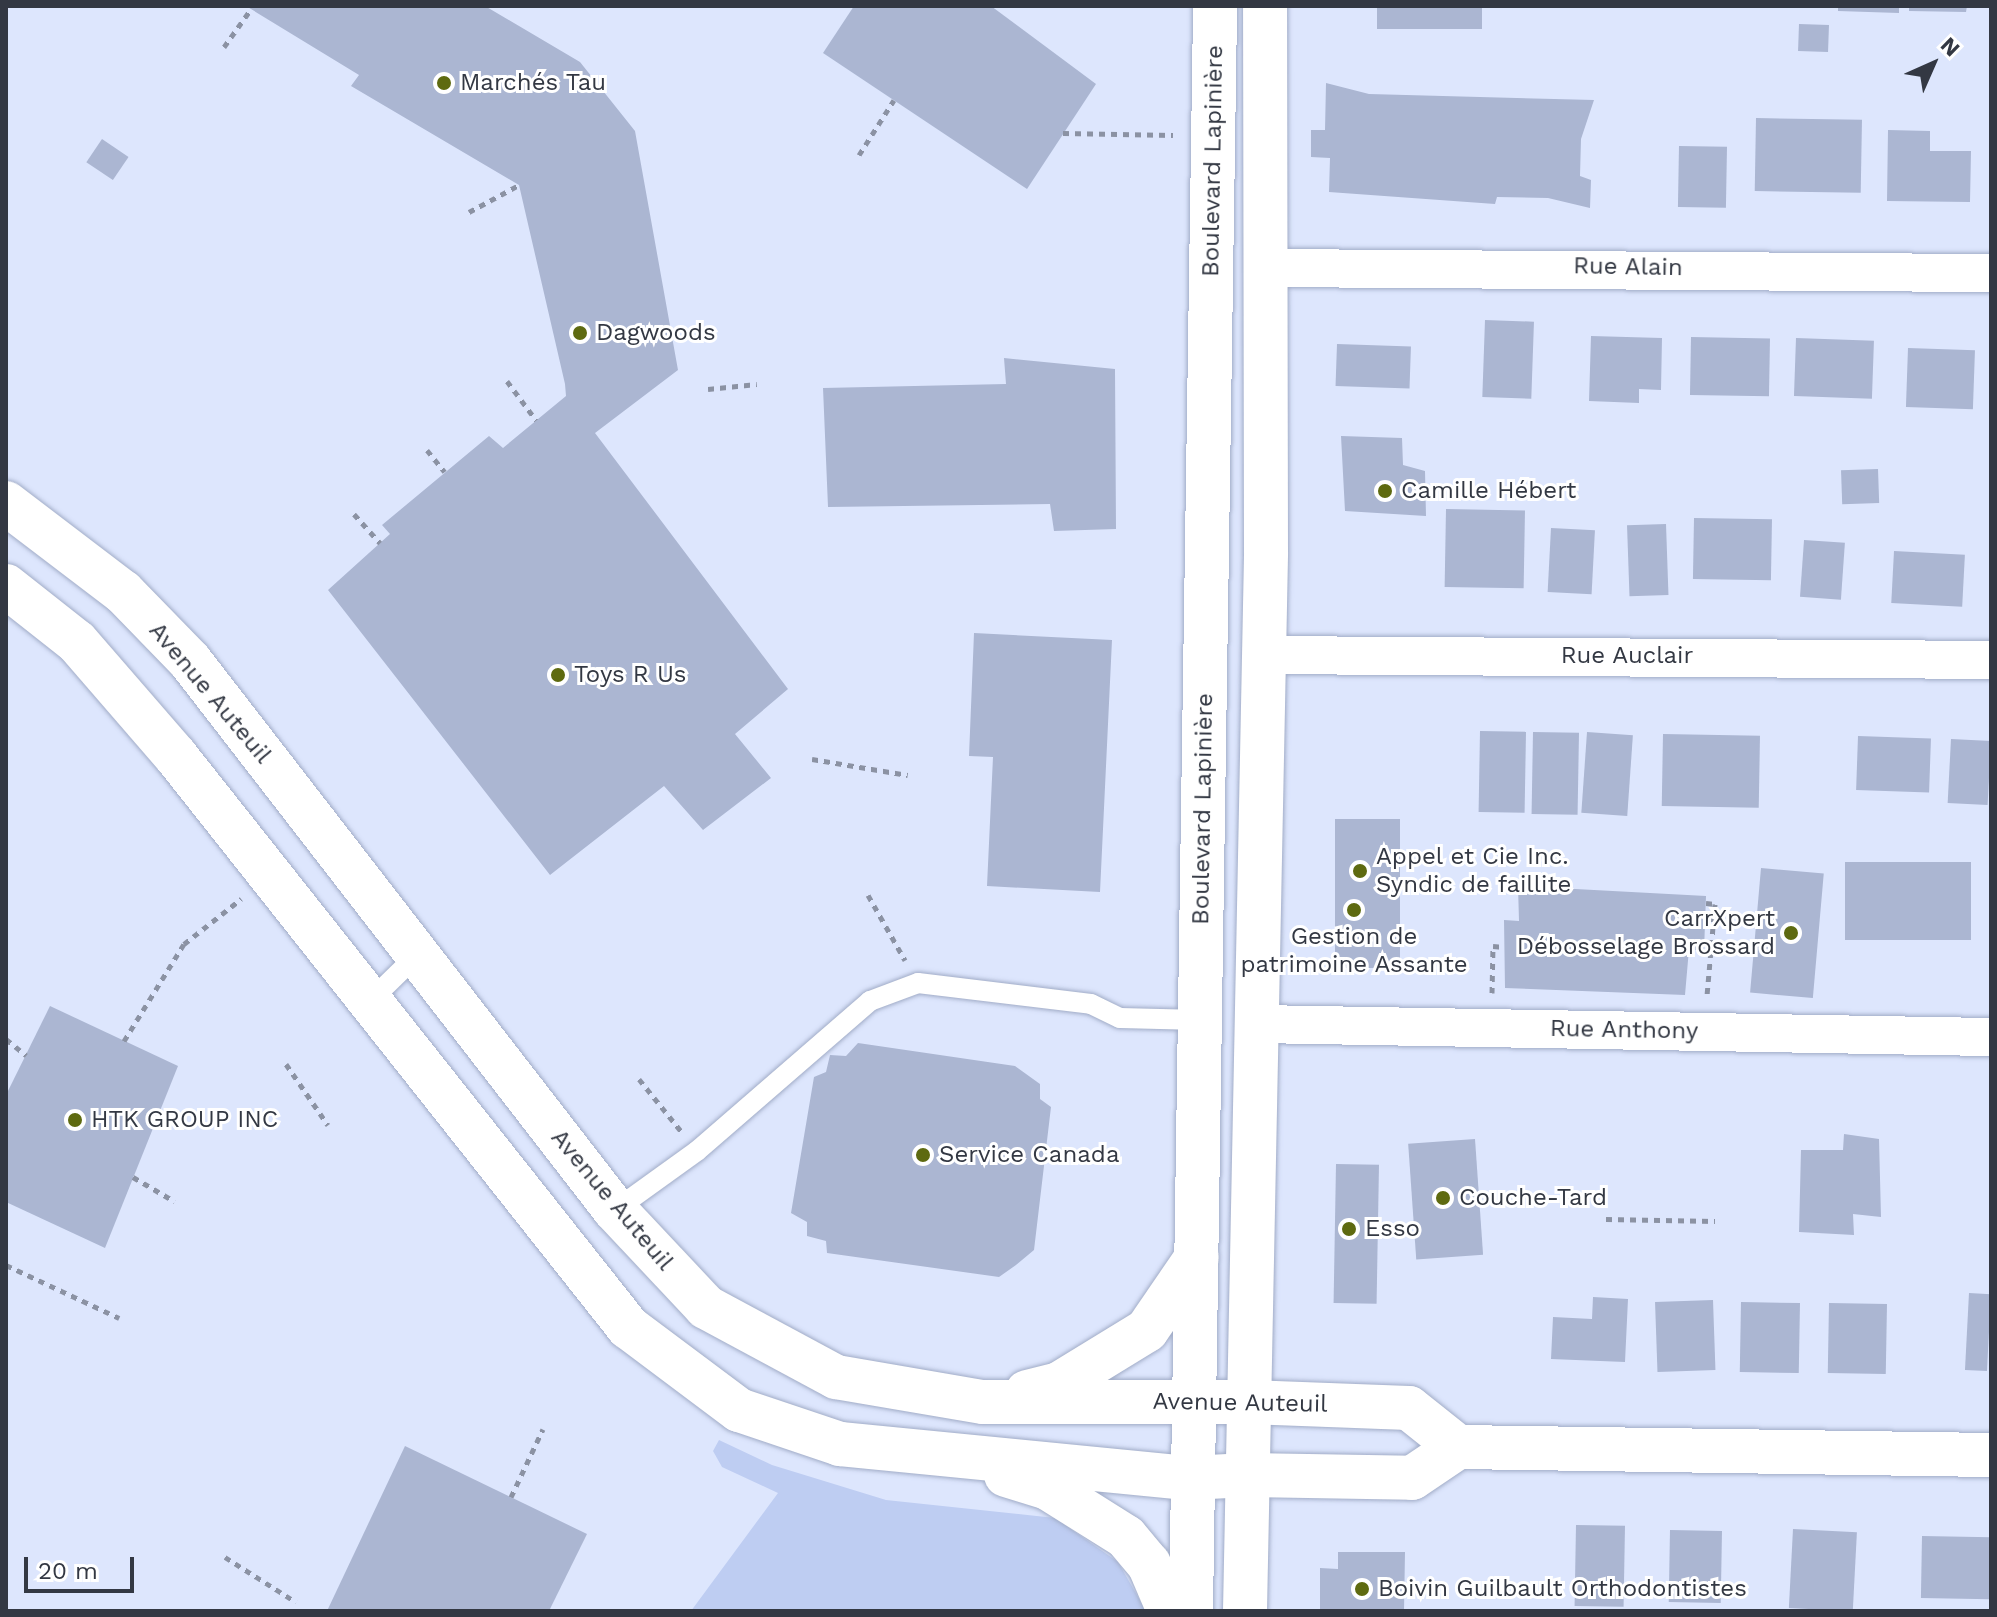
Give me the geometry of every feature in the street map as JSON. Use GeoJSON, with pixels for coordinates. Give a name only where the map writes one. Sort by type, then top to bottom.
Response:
{"type":"FeatureCollection","features":[{"type":"Feature","properties":{"kind":"main road","name":"Boulevard Lapinière"},"geometry":{"type":"LineString","coordinates":[[1191,1611],[1189,1478],[1197,1257],[1215,6]]}},
{"type":"Feature","properties":{"kind":"main road","name":"Boulevard Lapinière"},"geometry":{"type":"LineString","coordinates":[[1245,1611],[1258,1024],[1266,268],[1265,6]]}},
{"type":"Feature","properties":{"kind":"main road","name":"Avenue Auteuil"},"geometry":{"type":"LineString","coordinates":[[6,503],[123,592],[190,661],[615,1210],[706,1307],[836,1377],[983,1402],[1193,1401],[1409,1408],[1458,1447]]}},
{"type":"Feature","properties":{"kind":"main road"},"geometry":{"type":"LineString","coordinates":[[6,586],[77,642],[372,999],[628,1327],[739,1410],[840,1444],[1189,1478],[1248,1475],[1412,1478],[1458,1447],[1991,1455]]}},
{"type":"Feature","properties":{"kind":"main road"},"geometry":{"type":"LineString","coordinates":[[983,1402],[1059,1384],[1116,1353],[1147,1330],[1197,1257]]}},
{"type":"Feature","properties":{"kind":"main road"},"geometry":{"type":"LineString","coordinates":[[939,1454],[1048,1488],[1095,1514],[1149,1564],[1169,1611]]}},
{"type":"Feature","properties":{"kind":"street","name":"Rue Alain"},"geometry":{"type":"LineString","coordinates":[[1266,268],[1991,273]]}},
{"type":"Feature","properties":{"kind":"street","name":"Rue Auclair"},"geometry":{"type":"LineString","coordinates":[[1262,655],[1991,660]]}},
{"type":"Feature","properties":{"kind":"street","name":"Rue Anthony"},"geometry":{"type":"LineString","coordinates":[[1258,1024],[1991,1037]]}},
{"type":"Feature","properties":{"kind":"lane"},"geometry":{"type":"LineString","coordinates":[[372,999],[416,956]]}},
{"type":"Feature","properties":{"kind":"lane"},"geometry":{"type":"LineString","coordinates":[[615,1210],[697,1151],[870,1001],[918,983],[1091,1004],[1120,1018],[1200,1020]]}},
{"type":"Feature","properties":{"kind":"path"},"geometry":{"type":"LineString","coordinates":[[224,47],[251,9]]}},
{"type":"Feature","properties":{"kind":"path"},"geometry":{"type":"LineString","coordinates":[[859,155],[894,100]]}},
{"type":"Feature","properties":{"kind":"path"},"geometry":{"type":"LineString","coordinates":[[1063,133],[1186,135]]}},
{"type":"Feature","properties":{"kind":"path"},"geometry":{"type":"LineString","coordinates":[[469,212],[519,185]]}},
{"type":"Feature","properties":{"kind":"path"},"geometry":{"type":"LineString","coordinates":[[507,381],[536,420]]}},
{"type":"Feature","properties":{"kind":"path"},"geometry":{"type":"LineString","coordinates":[[708,389],[757,384]]}},
{"type":"Feature","properties":{"kind":"path"},"geometry":{"type":"LineString","coordinates":[[427,450],[445,472]]}},
{"type":"Feature","properties":{"kind":"path"},"geometry":{"type":"LineString","coordinates":[[354,514],[380,543]]}},
{"type":"Feature","properties":{"kind":"path"},"geometry":{"type":"LineString","coordinates":[[812,759],[908,775]]}},
{"type":"Feature","properties":{"kind":"path"},"geometry":{"type":"LineString","coordinates":[[124,1041],[184,944],[248,893]]}},
{"type":"Feature","properties":{"kind":"path"},"geometry":{"type":"LineString","coordinates":[[868,895],[918,983]]}},
{"type":"Feature","properties":{"kind":"path"},"geometry":{"type":"LineString","coordinates":[[1704,1032],[1715,904],[1706,903]]}},
{"type":"Feature","properties":{"kind":"path"},"geometry":{"type":"LineString","coordinates":[[1491,1028],[1493,946],[1504,947]]}},
{"type":"Feature","properties":{"kind":"path"},"geometry":{"type":"LineString","coordinates":[[6,1039],[26,1055]]}},
{"type":"Feature","properties":{"kind":"path"},"geometry":{"type":"LineString","coordinates":[[286,1064],[328,1125]]}},
{"type":"Feature","properties":{"kind":"path"},"geometry":{"type":"LineString","coordinates":[[639,1079],[697,1151]]}},
{"type":"Feature","properties":{"kind":"path"},"geometry":{"type":"LineString","coordinates":[[133,1177],[174,1201]]}},
{"type":"Feature","properties":{"kind":"path"},"geometry":{"type":"LineString","coordinates":[[1606,1219],[1715,1221]]}},
{"type":"Feature","properties":{"kind":"path"},"geometry":{"type":"LineString","coordinates":[[6,1265],[119,1318]]}},
{"type":"Feature","properties":{"kind":"path"},"geometry":{"type":"LineString","coordinates":[[511,1497],[543,1429]]}},
{"type":"Feature","properties":{"kind":"path"},"geometry":{"type":"LineString","coordinates":[[225,1557],[296,1602]]}},
{"type":"Feature","properties":{"kind":"shaded area"},"geometry":{"type":"Polygon","coordinates":[[[719,1440],[772,1465],[886,1500],[1055,1518],[1118,1562],[1146,1611],[691,1611],[778,1493],[722,1467],[713,1451],[719,1440]]]}},
{"type":"Feature","properties":{"kind":"building"},"geometry":{"type":"Polygon","coordinates":[[[246,6],[485,6],[580,62],[635,131],[678,370],[595,433],[788,689],[735,734],[771,778],[703,830],[664,786],[550,875],[328,590],[390,534],[382,525],[489,436],[503,448],[566,396],[565,384],[519,185],[351,86],[359,75],[246,6]]]}},
{"type":"Feature","properties":{"kind":"building"},"geometry":{"type":"Polygon","coordinates":[[[854,6],[991,6],[1096,84],[1027,189],[823,53],[854,6]]]}},
{"type":"Feature","properties":{"kind":"building"},"geometry":{"type":"Polygon","coordinates":[[[1377,6],[1482,6],[1482,29],[1377,29],[1377,6]]]}},
{"type":"Feature","properties":{"kind":"building"},"geometry":{"type":"Polygon","coordinates":[[[1838,6],[1899,6],[1899,13],[1838,11],[1838,6]]]}},
{"type":"Feature","properties":{"kind":"building"},"geometry":{"type":"Polygon","coordinates":[[[1909,6],[1967,6],[1966,12],[1909,11],[1909,6]]]}},
{"type":"Feature","properties":{"kind":"building"},"geometry":{"type":"Polygon","coordinates":[[[1799,24],[1829,25],[1828,52],[1798,51],[1799,24]]]}},
{"type":"Feature","properties":{"kind":"building"},"geometry":{"type":"Polygon","coordinates":[[[1326,83],[1369,94],[1594,100],[1581,139],[1580,176],[1591,180],[1590,208],[1548,198],[1497,197],[1495,204],[1329,192],[1330,158],[1311,157],[1311,130],[1325,130],[1326,83]]]}},
{"type":"Feature","properties":{"kind":"building"},"geometry":{"type":"Polygon","coordinates":[[[1756,118],[1862,120],[1861,193],[1755,191],[1756,118]]]}},
{"type":"Feature","properties":{"kind":"building"},"geometry":{"type":"Polygon","coordinates":[[[1888,130],[1930,131],[1930,151],[1971,151],[1970,202],[1887,201],[1888,130]]]}},
{"type":"Feature","properties":{"kind":"building"},"geometry":{"type":"Polygon","coordinates":[[[102,139],[129,157],[113,180],[86,162],[102,139]]]}},
{"type":"Feature","properties":{"kind":"building"},"geometry":{"type":"Polygon","coordinates":[[[1679,146],[1727,147],[1726,208],[1678,207],[1679,146]]]}},
{"type":"Feature","properties":{"kind":"building"},"geometry":{"type":"Polygon","coordinates":[[[1485,320],[1534,322],[1531,399],[1482,397],[1485,320]]]}},
{"type":"Feature","properties":{"kind":"building"},"geometry":{"type":"Polygon","coordinates":[[[1591,336],[1662,338],[1661,390],[1639,389],[1639,403],[1589,401],[1591,336]]]}},
{"type":"Feature","properties":{"kind":"building"},"geometry":{"type":"Polygon","coordinates":[[[1691,337],[1770,338],[1769,396],[1690,395],[1691,337]]]}},
{"type":"Feature","properties":{"kind":"building"},"geometry":{"type":"Polygon","coordinates":[[[1796,338],[1874,341],[1872,399],[1794,396],[1796,338]]]}},
{"type":"Feature","properties":{"kind":"building"},"geometry":{"type":"Polygon","coordinates":[[[1337,344],[1411,347],[1409,389],[1336,386],[1337,344]]]}},
{"type":"Feature","properties":{"kind":"building"},"geometry":{"type":"Polygon","coordinates":[[[1908,348],[1975,350],[1973,409],[1906,407],[1908,348]]]}},
{"type":"Feature","properties":{"kind":"building"},"geometry":{"type":"Polygon","coordinates":[[[1004,358],[1115,369],[1116,529],[1054,531],[1050,504],[828,507],[823,388],[1006,384],[1004,358]]]}},
{"type":"Feature","properties":{"kind":"building","name":"Camille Hébert"},"geometry":{"type":"Polygon","coordinates":[[[1341,436],[1402,438],[1403,465],[1425,471],[1426,516],[1345,511],[1341,436]]]}},
{"type":"Feature","properties":{"kind":"building"},"geometry":{"type":"Polygon","coordinates":[[[1878,469],[1879,503],[1842,504],[1841,470],[1878,469]]]}},
{"type":"Feature","properties":{"kind":"building"},"geometry":{"type":"Polygon","coordinates":[[[1446,509],[1525,510],[1524,588],[1445,587],[1446,509]]]}},
{"type":"Feature","properties":{"kind":"building"},"geometry":{"type":"Polygon","coordinates":[[[1694,518],[1772,519],[1771,580],[1693,579],[1694,518]]]}},
{"type":"Feature","properties":{"kind":"building"},"geometry":{"type":"Polygon","coordinates":[[[1666,524],[1668,595],[1630,596],[1627,525],[1666,524]]]}},
{"type":"Feature","properties":{"kind":"building"},"geometry":{"type":"Polygon","coordinates":[[[1551,528],[1595,530],[1592,594],[1548,592],[1551,528]]]}},
{"type":"Feature","properties":{"kind":"building"},"geometry":{"type":"Polygon","coordinates":[[[1804,540],[1845,543],[1841,600],[1800,597],[1804,540]]]}},
{"type":"Feature","properties":{"kind":"building"},"geometry":{"type":"Polygon","coordinates":[[[1894,551],[1965,555],[1962,607],[1891,603],[1894,551]]]}},
{"type":"Feature","properties":{"kind":"building"},"geometry":{"type":"Polygon","coordinates":[[[974,633],[1112,640],[1100,892],[987,886],[993,757],[969,756],[974,633]]]}},
{"type":"Feature","properties":{"kind":"building"},"geometry":{"type":"Polygon","coordinates":[[[1480,731],[1526,732],[1525,813],[1479,812],[1480,731]]]}},
{"type":"Feature","properties":{"kind":"building"},"geometry":{"type":"Polygon","coordinates":[[[1533,732],[1579,733],[1578,815],[1532,814],[1533,732]]]}},
{"type":"Feature","properties":{"kind":"building"},"geometry":{"type":"Polygon","coordinates":[[[1587,732],[1633,735],[1627,816],[1581,813],[1587,732]]]}},
{"type":"Feature","properties":{"kind":"building"},"geometry":{"type":"Polygon","coordinates":[[[1663,734],[1760,736],[1759,808],[1662,806],[1663,734]]]}},
{"type":"Feature","properties":{"kind":"building"},"geometry":{"type":"Polygon","coordinates":[[[1858,736],[1931,739],[1929,793],[1856,790],[1858,736]]]}},
{"type":"Feature","properties":{"kind":"building"},"geometry":{"type":"Polygon","coordinates":[[[1951,739],[1991,741],[1988,805],[1948,803],[1951,739]]]}},
{"type":"Feature","properties":{"kind":"building"},"geometry":{"type":"Polygon","coordinates":[[[1335,819],[1400,819],[1400,968],[1335,968],[1335,819]]]}},
{"type":"Feature","properties":{"kind":"building"},"geometry":{"type":"Polygon","coordinates":[[[1845,862],[1971,862],[1971,940],[1845,940],[1845,862]]]}},
{"type":"Feature","properties":{"kind":"building","name":"CarrXpert Débosselage Brossard"},"geometry":{"type":"Polygon","coordinates":[[[1761,868],[1824,873],[1813,998],[1750,993],[1761,868]]]}},
{"type":"Feature","properties":{"kind":"building"},"geometry":{"type":"Polygon","coordinates":[[[1518,886],[1706,896],[1704,951],[1689,949],[1685,995],[1505,988],[1504,920],[1519,921],[1518,886]]]}},
{"type":"Feature","properties":{"kind":"building"},"geometry":{"type":"Polygon","coordinates":[[[50,1006],[178,1066],[105,1248],[6,1202],[6,1095],[50,1006]]]}},
{"type":"Feature","properties":{"kind":"building","name":"Service Canada"},"geometry":{"type":"Polygon","coordinates":[[[858,1043],[1015,1066],[1040,1084],[1040,1099],[1051,1107],[1034,1250],[999,1277],[827,1253],[826,1241],[807,1236],[807,1222],[791,1213],[814,1077],[826,1072],[830,1055],[846,1056],[858,1043]]]}},
{"type":"Feature","properties":{"kind":"building"},"geometry":{"type":"Polygon","coordinates":[[[1844,1134],[1879,1139],[1881,1217],[1853,1214],[1854,1235],[1799,1232],[1801,1150],[1843,1150],[1844,1134]]]}},
{"type":"Feature","properties":{"kind":"building","name":"Couche-Tard"},"geometry":{"type":"Polygon","coordinates":[[[1475,1139],[1483,1255],[1416,1259],[1408,1144],[1475,1139]]]}},
{"type":"Feature","properties":{"kind":"building"},"geometry":{"type":"Polygon","coordinates":[[[1336,1164],[1379,1165],[1377,1304],[1334,1303],[1336,1164]]]}},
{"type":"Feature","properties":{"kind":"building"},"geometry":{"type":"Polygon","coordinates":[[[1969,1293],[1991,1294],[1987,1371],[1965,1370],[1969,1293]]]}},
{"type":"Feature","properties":{"kind":"building"},"geometry":{"type":"Polygon","coordinates":[[[1593,1297],[1628,1299],[1625,1362],[1551,1359],[1553,1317],[1592,1319],[1593,1297]]]}},
{"type":"Feature","properties":{"kind":"building"},"geometry":{"type":"Polygon","coordinates":[[[1713,1300],[1715,1370],[1657,1372],[1655,1302],[1713,1300]]]}},
{"type":"Feature","properties":{"kind":"building"},"geometry":{"type":"Polygon","coordinates":[[[1741,1302],[1800,1303],[1799,1373],[1740,1372],[1741,1302]]]}},
{"type":"Feature","properties":{"kind":"building"},"geometry":{"type":"Polygon","coordinates":[[[1829,1303],[1887,1304],[1886,1374],[1828,1373],[1829,1303]]]}},
{"type":"Feature","properties":{"kind":"building"},"geometry":{"type":"Polygon","coordinates":[[[405,1446],[587,1534],[549,1611],[327,1611],[405,1446]]]}},
{"type":"Feature","properties":{"kind":"building"},"geometry":{"type":"Polygon","coordinates":[[[1576,1525],[1625,1526],[1624,1607],[1575,1606],[1576,1525]]]}},
{"type":"Feature","properties":{"kind":"building"},"geometry":{"type":"Polygon","coordinates":[[[1793,1529],[1857,1532],[1853,1611],[1789,1608],[1793,1529]]]}},
{"type":"Feature","properties":{"kind":"building"},"geometry":{"type":"Polygon","coordinates":[[[1670,1530],[1722,1531],[1721,1603],[1669,1602],[1670,1530]]]}},
{"type":"Feature","properties":{"kind":"building"},"geometry":{"type":"Polygon","coordinates":[[[1922,1536],[1991,1537],[1990,1599],[1921,1598],[1922,1536]]]}},
{"type":"Feature","properties":{"kind":"building","name":"Boivin Guilbault Orthodontistes"},"geometry":{"type":"Polygon","coordinates":[[[1338,1552],[1405,1552],[1404,1611],[1320,1611],[1320,1568],[1338,1569],[1338,1552]]]}},
{"type":"Feature","properties":{"kind":"place","name":"Marchés Tau"},"geometry":{"type":"Point","coordinates":[444,83]}},
{"type":"Feature","properties":{"kind":"place","name":"Dagwoods"},"geometry":{"type":"Point","coordinates":[580,333]}},
{"type":"Feature","properties":{"kind":"place","name":"Camille Hébert"},"geometry":{"type":"Point","coordinates":[1385,491]}},
{"type":"Feature","properties":{"kind":"place","name":"Toys R Us"},"geometry":{"type":"Point","coordinates":[558,675]}},
{"type":"Feature","properties":{"kind":"place","name":"Appel et Cie Inc. Syndic de faillite"},"geometry":{"type":"Point","coordinates":[1360,871]}},
{"type":"Feature","properties":{"kind":"place","name":"Gestion de patrimoine Assante"},"geometry":{"type":"Point","coordinates":[1354,910]}},
{"type":"Feature","properties":{"kind":"place","name":"CarrXpert Débosselage Brossard"},"geometry":{"type":"Point","coordinates":[1791,933]}},
{"type":"Feature","properties":{"kind":"place","name":"HTK GROUP INC"},"geometry":{"type":"Point","coordinates":[75,1120]}},
{"type":"Feature","properties":{"kind":"place","name":"Service Canada"},"geometry":{"type":"Point","coordinates":[923,1155]}},
{"type":"Feature","properties":{"kind":"place","name":"Couche-Tard"},"geometry":{"type":"Point","coordinates":[1443,1198]}},
{"type":"Feature","properties":{"kind":"place","name":"Esso"},"geometry":{"type":"Point","coordinates":[1349,1229]}},
{"type":"Feature","properties":{"kind":"place","name":"Boivin Guilbault Orthodontistes"},"geometry":{"type":"Point","coordinates":[1362,1589]}}]}
